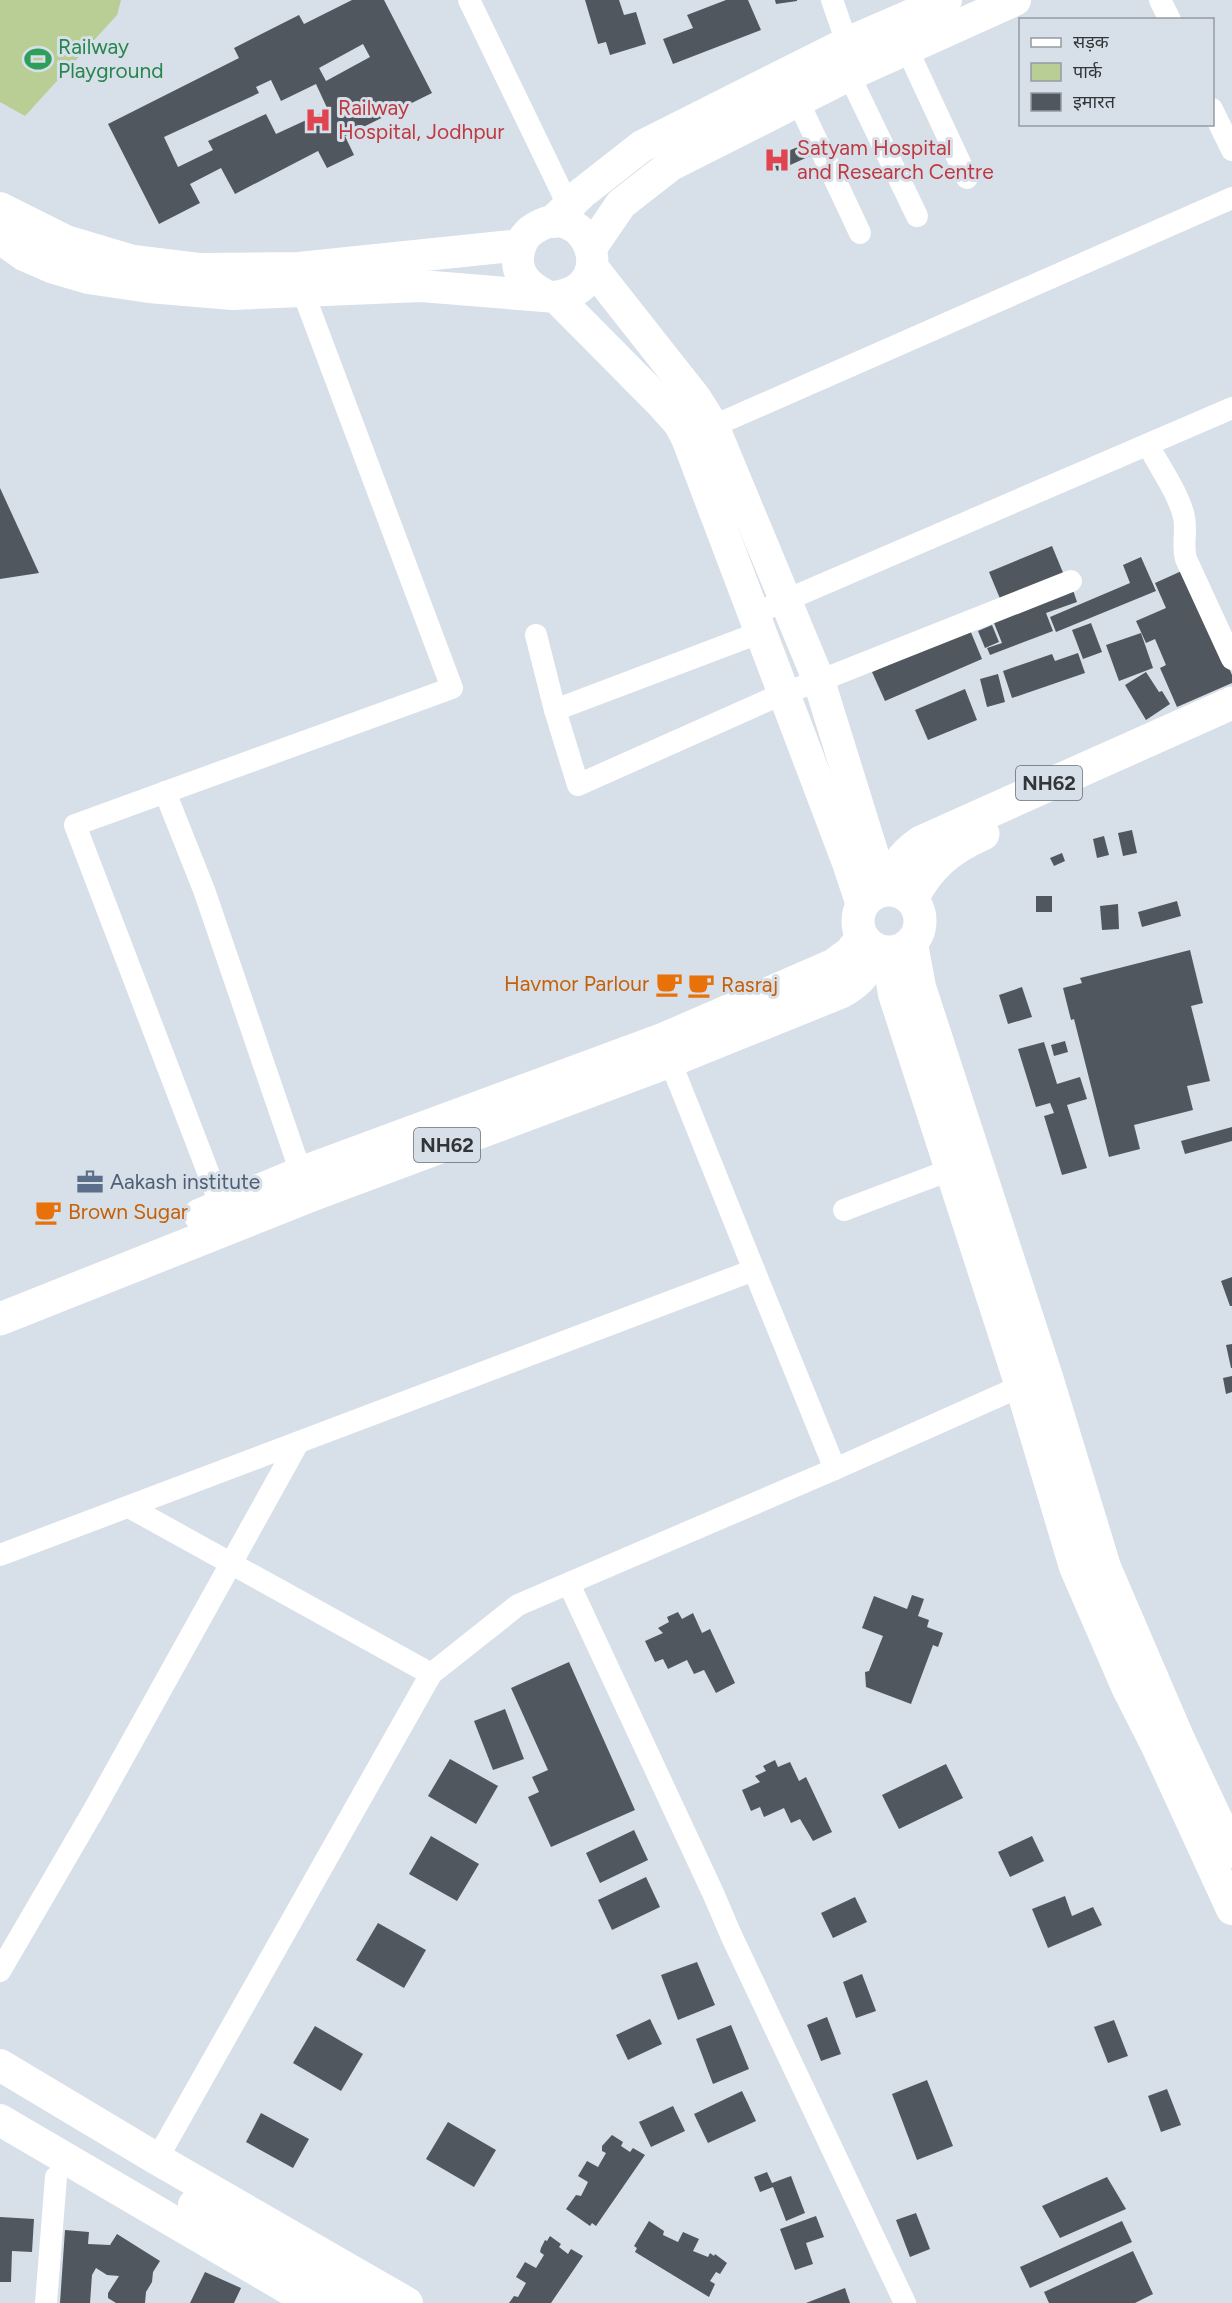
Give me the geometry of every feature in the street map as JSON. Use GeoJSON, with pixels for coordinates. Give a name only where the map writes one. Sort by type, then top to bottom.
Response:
{"type":"FeatureCollection","features":[{"type":"Feature","properties":{"kind":"highway","name":"NH62"},"geometry":{"type":"LineString","coordinates":[[887,896],[899,862],[906,853],[921,842],[1232,703]]}},
{"type":"Feature","properties":{"kind":"highway","name":"NH62"},"geometry":{"type":"LineString","coordinates":[[884,946],[858,927],[858,916],[887,896],[922,880],[947,853],[968,840],[1232,726]]}},
{"type":"Feature","properties":{"kind":"highway","name":"NH62"},"geometry":{"type":"LineString","coordinates":[[0,1319],[225,1217],[301,1173],[664,1039],[834,965],[850,953],[884,946],[919,933],[921,921],[919,909],[887,896]]}},
{"type":"Feature","properties":{"kind":"highway","name":"NH62"},"geometry":{"type":"LineString","coordinates":[[0,1294],[670,1062],[848,988],[862,977],[884,946]]}},
{"type":"Feature","properties":{"kind":"street"},"geometry":{"type":"LineString","coordinates":[[469,0],[565,223],[576,228],[586,237],[591,258],[696,399],[700,432],[757,623],[784,693],[887,896]]}},
{"type":"Feature","properties":{"kind":"street"},"geometry":{"type":"LineString","coordinates":[[832,0],[847,43]]}},
{"type":"Feature","properties":{"kind":"street"},"geometry":{"type":"LineString","coordinates":[[887,896],[819,681],[786,599],[700,432],[679,423],[549,295],[530,286],[521,274],[518,260],[520,245],[533,228],[561,214],[582,193],[642,146],[847,43],[946,0]]}},
{"type":"Feature","properties":{"kind":"street"},"geometry":{"type":"LineString","coordinates":[[0,238],[24,255],[88,279],[233,294],[421,286],[566,295],[582,285],[591,258],[621,204],[671,165],[849,75],[1015,0]]}},
{"type":"Feature","properties":{"kind":"street"},"geometry":{"type":"LineString","coordinates":[[1160,0],[1169,18]]}},
{"type":"Feature","properties":{"kind":"street"},"geometry":{"type":"LineString","coordinates":[[907,49],[967,178]]}},
{"type":"Feature","properties":{"kind":"street"},"geometry":{"type":"LineString","coordinates":[[849,75],[917,216]]}},
{"type":"Feature","properties":{"kind":"street"},"geometry":{"type":"LineString","coordinates":[[798,101],[860,233]]}},
{"type":"Feature","properties":{"kind":"street"},"geometry":{"type":"LineString","coordinates":[[1214,113],[1232,150]]}},
{"type":"Feature","properties":{"kind":"street"},"geometry":{"type":"LineString","coordinates":[[700,432],[1232,198]]}},
{"type":"Feature","properties":{"kind":"street"},"geometry":{"type":"LineString","coordinates":[[0,208],[66,242],[133,261],[199,269],[299,268],[520,245]]}},
{"type":"Feature","properties":{"kind":"street"},"geometry":{"type":"LineString","coordinates":[[225,1217],[75,825],[452,688],[303,292]]}},
{"type":"Feature","properties":{"kind":"street"},"geometry":{"type":"LineString","coordinates":[[555,710],[757,623],[786,599],[1232,408]]}},
{"type":"Feature","properties":{"kind":"street"},"geometry":{"type":"LineString","coordinates":[[1148,445],[1181,509],[1185,524],[1183,544],[1186,559],[1232,659]]}},
{"type":"Feature","properties":{"kind":"street"},"geometry":{"type":"LineString","coordinates":[[536,634],[555,710],[578,785],[784,693],[1071,581]]}},
{"type":"Feature","properties":{"kind":"street"},"geometry":{"type":"LineString","coordinates":[[165,792],[204,890],[301,1173]]}},
{"type":"Feature","properties":{"kind":"street"},"geometry":{"type":"LineString","coordinates":[[884,946],[894,994],[1021,1386],[1075,1566],[1127,1687],[1157,1746],[1232,1909]]}},
{"type":"Feature","properties":{"kind":"street"},"geometry":{"type":"LineString","coordinates":[[884,946],[920,987],[1047,1377],[1105,1568],[1178,1737],[1232,1852]]}},
{"type":"Feature","properties":{"kind":"street"},"geometry":{"type":"LineString","coordinates":[[670,1062],[835,1469]]}},
{"type":"Feature","properties":{"kind":"street"},"geometry":{"type":"LineString","coordinates":[[844,1210],[950,1170]]}},
{"type":"Feature","properties":{"kind":"street"},"geometry":{"type":"LineString","coordinates":[[0,1555],[754,1270]]}},
{"type":"Feature","properties":{"kind":"street"},"geometry":{"type":"LineString","coordinates":[[157,2159],[431,1674],[518,1605],[835,1469],[1021,1386]]}},
{"type":"Feature","properties":{"kind":"street"},"geometry":{"type":"LineString","coordinates":[[0,1971],[95,1808],[298,1443]]}},
{"type":"Feature","properties":{"kind":"street"},"geometry":{"type":"LineString","coordinates":[[129,1507],[431,1674]]}},
{"type":"Feature","properties":{"kind":"street"},"geometry":{"type":"LineString","coordinates":[[569,1584],[731,1935],[905,2303]]}},
{"type":"Feature","properties":{"kind":"street"},"geometry":{"type":"LineString","coordinates":[[0,2065],[157,2159],[407,2303]]}},
{"type":"Feature","properties":{"kind":"street"},"geometry":{"type":"LineString","coordinates":[[0,2089],[360,2303]]}},
{"type":"Feature","properties":{"kind":"street"},"geometry":{"type":"LineString","coordinates":[[0,2120],[313,2303]]}},
{"type":"Feature","properties":{"kind":"street"},"geometry":{"type":"LineString","coordinates":[[0,2143],[270,2303]]}},
{"type":"Feature","properties":{"kind":"street"},"geometry":{"type":"LineString","coordinates":[[46,2303],[56,2177]]}},
{"type":"Feature","properties":{"kind":"green space","name":"Railway Playground"},"geometry":{"type":"Polygon","coordinates":[[[0,0],[121,0],[117,15],[25,116],[0,102],[0,0]]]}},
{"type":"Feature","properties":{"kind":"building"},"geometry":{"type":"Polygon","coordinates":[[[352,0],[384,0],[432,93],[345,136],[354,155],[327,168],[318,151],[235,194],[221,168],[190,184],[200,203],[159,224],[108,124],[239,58],[234,48],[299,15],[304,24],[352,0]],[[363,44],[319,68],[326,81],[370,57],[363,44]],[[271,80],[256,87],[259,93],[164,137],[178,167],[213,150],[208,141],[266,114],[276,134],[328,110],[316,84],[281,101],[271,80]]]}},
{"type":"Feature","properties":{"kind":"building"},"geometry":{"type":"Polygon","coordinates":[[[585,0],[619,0],[624,15],[636,12],[646,44],[610,55],[606,42],[598,44],[585,0]]]}},
{"type":"Feature","properties":{"kind":"building"},"geometry":{"type":"Polygon","coordinates":[[[726,0],[748,0],[761,30],[673,64],[663,39],[693,28],[687,15],[726,0]]]}},
{"type":"Feature","properties":{"kind":"building"},"geometry":{"type":"Polygon","coordinates":[[[775,0],[797,0],[797,1],[776,4],[775,0]]]}},
{"type":"Feature","properties":{"kind":"building"},"geometry":{"type":"Polygon","coordinates":[[[805,144],[810,156],[777,171],[771,158],[805,144]]]}},
{"type":"Feature","properties":{"kind":"building"},"geometry":{"type":"Polygon","coordinates":[[[0,488],[39,573],[0,579],[0,488]]]}},
{"type":"Feature","properties":{"kind":"building"},"geometry":{"type":"Polygon","coordinates":[[[1052,546],[1064,575],[1001,601],[989,572],[1052,546]]]}},
{"type":"Feature","properties":{"kind":"building"},"geometry":{"type":"Polygon","coordinates":[[[1141,557],[1156,591],[1056,632],[1050,617],[1130,583],[1123,565],[1141,557]]]}},
{"type":"Feature","properties":{"kind":"building"},"geometry":{"type":"Polygon","coordinates":[[[1186,569],[1232,675],[1232,683],[1177,707],[1160,668],[1166,665],[1155,639],[1146,643],[1136,621],[1166,608],[1155,583],[1186,569]]]}},
{"type":"Feature","properties":{"kind":"building"},"geometry":{"type":"Polygon","coordinates":[[[1072,587],[1077,602],[1046,613],[1053,631],[990,655],[987,648],[1002,643],[992,618],[1072,587]]]}},
{"type":"Feature","properties":{"kind":"building"},"geometry":{"type":"Polygon","coordinates":[[[1091,623],[1102,652],[1083,659],[1072,630],[1091,623]]]}},
{"type":"Feature","properties":{"kind":"building"},"geometry":{"type":"Polygon","coordinates":[[[992,625],[999,642],[985,648],[978,631],[992,625]]]}},
{"type":"Feature","properties":{"kind":"building"},"geometry":{"type":"Polygon","coordinates":[[[970,630],[982,659],[885,701],[872,672],[970,630]]]}},
{"type":"Feature","properties":{"kind":"building"},"geometry":{"type":"Polygon","coordinates":[[[1141,633],[1153,668],[1119,681],[1106,645],[1141,633]]]}},
{"type":"Feature","properties":{"kind":"building"},"geometry":{"type":"Polygon","coordinates":[[[1078,653],[1085,673],[1012,698],[1003,671],[1052,654],[1055,661],[1078,653]]]}},
{"type":"Feature","properties":{"kind":"building"},"geometry":{"type":"Polygon","coordinates":[[[1146,672],[1170,704],[1146,720],[1125,685],[1146,672]]]}},
{"type":"Feature","properties":{"kind":"building"},"geometry":{"type":"Polygon","coordinates":[[[998,674],[1005,702],[987,707],[980,679],[998,674]]]}},
{"type":"Feature","properties":{"kind":"building"},"geometry":{"type":"Polygon","coordinates":[[[965,689],[977,720],[928,740],[915,710],[965,689]]]}},
{"type":"Feature","properties":{"kind":"building"},"geometry":{"type":"Polygon","coordinates":[[[1132,830],[1137,853],[1123,856],[1118,833],[1132,830]]]}},
{"type":"Feature","properties":{"kind":"building"},"geometry":{"type":"Polygon","coordinates":[[[1104,836],[1109,855],[1097,858],[1093,839],[1104,836]]]}},
{"type":"Feature","properties":{"kind":"building"},"geometry":{"type":"Polygon","coordinates":[[[1062,853],[1065,861],[1054,866],[1050,858],[1062,853]]]}},
{"type":"Feature","properties":{"kind":"building"},"geometry":{"type":"Polygon","coordinates":[[[1036,896],[1052,896],[1052,912],[1036,912],[1036,896]]]}},
{"type":"Feature","properties":{"kind":"building"},"geometry":{"type":"Polygon","coordinates":[[[1177,901],[1181,916],[1142,927],[1138,912],[1177,901]]]}},
{"type":"Feature","properties":{"kind":"building"},"geometry":{"type":"Polygon","coordinates":[[[1118,904],[1119,929],[1102,930],[1100,906],[1118,904]]]}},
{"type":"Feature","properties":{"kind":"building"},"geometry":{"type":"Polygon","coordinates":[[[1190,950],[1203,1003],[1191,1006],[1210,1081],[1187,1086],[1193,1110],[1134,1125],[1140,1149],[1109,1157],[1074,1019],[1071,1020],[1063,988],[1082,983],[1080,978],[1190,950]]]}},
{"type":"Feature","properties":{"kind":"building"},"geometry":{"type":"Polygon","coordinates":[[[1022,987],[1032,1017],[1008,1024],[999,995],[1022,987]]]}},
{"type":"Feature","properties":{"kind":"building"},"geometry":{"type":"Polygon","coordinates":[[[1065,1041],[1068,1052],[1054,1056],[1051,1045],[1065,1041]]]}},
{"type":"Feature","properties":{"kind":"building"},"geometry":{"type":"Polygon","coordinates":[[[1044,1042],[1057,1084],[1080,1077],[1087,1099],[1067,1105],[1087,1168],[1062,1175],[1044,1116],[1054,1113],[1050,1103],[1036,1107],[1018,1049],[1044,1042]]]}},
{"type":"Feature","properties":{"kind":"building"},"geometry":{"type":"Polygon","coordinates":[[[1232,1127],[1232,1141],[1185,1154],[1181,1141],[1232,1127]]]}},
{"type":"Feature","properties":{"kind":"building"},"geometry":{"type":"Polygon","coordinates":[[[1232,1277],[1232,1306],[1230,1306],[1221,1281],[1232,1277]]]}},
{"type":"Feature","properties":{"kind":"building"},"geometry":{"type":"Polygon","coordinates":[[[1232,1344],[1232,1368],[1231,1368],[1226,1345],[1232,1344]]]}},
{"type":"Feature","properties":{"kind":"building"},"geometry":{"type":"Polygon","coordinates":[[[1232,1376],[1232,1392],[1226,1394],[1223,1378],[1232,1376]]]}},
{"type":"Feature","properties":{"kind":"building"},"geometry":{"type":"Polygon","coordinates":[[[912,1595],[924,1599],[918,1616],[929,1620],[927,1627],[943,1633],[938,1647],[933,1645],[911,1704],[866,1687],[865,1672],[869,1671],[883,1636],[862,1628],[874,1596],[907,1609],[912,1595]]]}},
{"type":"Feature","properties":{"kind":"building"},"geometry":{"type":"Polygon","coordinates":[[[678,1612],[682,1619],[693,1613],[702,1633],[710,1629],[735,1683],[716,1693],[704,1670],[694,1674],[687,1660],[668,1669],[663,1659],[655,1662],[645,1641],[663,1633],[658,1628],[669,1622],[667,1617],[678,1612]]]}},
{"type":"Feature","properties":{"kind":"building"},"geometry":{"type":"Polygon","coordinates":[[[569,1662],[635,1810],[551,1847],[528,1797],[539,1792],[532,1777],[548,1770],[511,1688],[569,1662]]]}},
{"type":"Feature","properties":{"kind":"building"},"geometry":{"type":"Polygon","coordinates":[[[505,1709],[524,1759],[493,1770],[474,1721],[505,1709]]]}},
{"type":"Feature","properties":{"kind":"building"},"geometry":{"type":"Polygon","coordinates":[[[450,1759],[498,1786],[476,1824],[428,1796],[450,1759]]]}},
{"type":"Feature","properties":{"kind":"building"},"geometry":{"type":"Polygon","coordinates":[[[775,1760],[778,1767],[790,1762],[799,1781],[806,1777],[832,1832],[813,1841],[800,1819],[791,1823],[784,1808],[764,1817],[760,1807],[751,1811],[742,1790],[760,1782],[755,1776],[766,1771],[763,1766],[775,1760]]]}},
{"type":"Feature","properties":{"kind":"building"},"geometry":{"type":"Polygon","coordinates":[[[946,1764],[963,1798],[899,1829],[882,1795],[946,1764]]]}},
{"type":"Feature","properties":{"kind":"building"},"geometry":{"type":"Polygon","coordinates":[[[634,1830],[648,1860],[600,1883],[586,1853],[634,1830]]]}},
{"type":"Feature","properties":{"kind":"building"},"geometry":{"type":"Polygon","coordinates":[[[431,1836],[479,1864],[457,1901],[409,1874],[431,1836]]]}},
{"type":"Feature","properties":{"kind":"building"},"geometry":{"type":"Polygon","coordinates":[[[1032,1836],[1044,1861],[1010,1877],[998,1852],[1032,1836]]]}},
{"type":"Feature","properties":{"kind":"building"},"geometry":{"type":"Polygon","coordinates":[[[646,1877],[660,1907],[612,1930],[598,1900],[646,1877]]]}},
{"type":"Feature","properties":{"kind":"building"},"geometry":{"type":"Polygon","coordinates":[[[1065,1896],[1072,1916],[1093,1907],[1102,1925],[1048,1948],[1032,1909],[1065,1896]]]}},
{"type":"Feature","properties":{"kind":"building"},"geometry":{"type":"Polygon","coordinates":[[[855,1897],[867,1922],[833,1938],[821,1913],[855,1897]]]}},
{"type":"Feature","properties":{"kind":"building"},"geometry":{"type":"Polygon","coordinates":[[[378,1923],[426,1950],[404,1988],[356,1960],[378,1923]]]}},
{"type":"Feature","properties":{"kind":"building"},"geometry":{"type":"Polygon","coordinates":[[[697,1962],[715,2005],[678,2020],[661,1975],[697,1962]]]}},
{"type":"Feature","properties":{"kind":"building"},"geometry":{"type":"Polygon","coordinates":[[[862,1974],[876,2011],[856,2018],[843,1982],[862,1974]]]}},
{"type":"Feature","properties":{"kind":"building"},"geometry":{"type":"Polygon","coordinates":[[[827,2017],[841,2054],[821,2061],[807,2025],[827,2017]]]}},
{"type":"Feature","properties":{"kind":"building"},"geometry":{"type":"Polygon","coordinates":[[[650,2019],[662,2044],[628,2060],[616,2035],[650,2019]]]}},
{"type":"Feature","properties":{"kind":"building"},"geometry":{"type":"Polygon","coordinates":[[[1114,2020],[1128,2056],[1108,2063],[1094,2027],[1114,2020]]]}},
{"type":"Feature","properties":{"kind":"building"},"geometry":{"type":"Polygon","coordinates":[[[731,2025],[749,2069],[713,2084],[696,2039],[731,2025]]]}},
{"type":"Feature","properties":{"kind":"building"},"geometry":{"type":"Polygon","coordinates":[[[315,2026],[363,2054],[341,2091],[293,2063],[315,2026]]]}},
{"type":"Feature","properties":{"kind":"building"},"geometry":{"type":"Polygon","coordinates":[[[927,2080],[953,2146],[917,2160],[892,2094],[927,2080]]]}},
{"type":"Feature","properties":{"kind":"building"},"geometry":{"type":"Polygon","coordinates":[[[1167,2089],[1181,2125],[1161,2132],[1148,2096],[1167,2089]]]}},
{"type":"Feature","properties":{"kind":"building"},"geometry":{"type":"Polygon","coordinates":[[[742,2091],[756,2121],[708,2143],[694,2114],[742,2091]]]}},
{"type":"Feature","properties":{"kind":"building"},"geometry":{"type":"Polygon","coordinates":[[[673,2106],[685,2131],[651,2147],[639,2122],[673,2106]]]}},
{"type":"Feature","properties":{"kind":"building"},"geometry":{"type":"Polygon","coordinates":[[[261,2113],[309,2139],[293,2168],[246,2142],[261,2113]]]}},
{"type":"Feature","properties":{"kind":"building"},"geometry":{"type":"Polygon","coordinates":[[[448,2122],[496,2150],[474,2187],[426,2159],[448,2122]]]}},
{"type":"Feature","properties":{"kind":"building"},"geometry":{"type":"Polygon","coordinates":[[[612,2135],[623,2142],[621,2146],[630,2152],[633,2148],[645,2155],[596,2226],[592,2223],[590,2226],[566,2209],[576,2195],[581,2196],[588,2182],[578,2176],[587,2161],[598,2167],[606,2153],[602,2151],[602,2146],[612,2135]]]}},
{"type":"Feature","properties":{"kind":"building"},"geometry":{"type":"Polygon","coordinates":[[[767,2172],[772,2183],[791,2176],[805,2213],[786,2221],[773,2187],[760,2192],[754,2177],[767,2172]]]}},
{"type":"Feature","properties":{"kind":"building"},"geometry":{"type":"Polygon","coordinates":[[[1107,2177],[1126,2209],[1060,2238],[1042,2206],[1107,2177]]]}},
{"type":"Feature","properties":{"kind":"building"},"geometry":{"type":"Polygon","coordinates":[[[916,2213],[930,2249],[910,2257],[896,2220],[916,2213]]]}},
{"type":"Feature","properties":{"kind":"building"},"geometry":{"type":"Polygon","coordinates":[[[816,2216],[824,2237],[806,2243],[813,2264],[795,2270],[780,2229],[816,2216]]]}},
{"type":"Feature","properties":{"kind":"building"},"geometry":{"type":"Polygon","coordinates":[[[0,2217],[34,2219],[32,2252],[12,2251],[11,2282],[0,2282],[0,2217]]]}},
{"type":"Feature","properties":{"kind":"building"},"geometry":{"type":"Polygon","coordinates":[[[649,2221],[664,2231],[663,2235],[678,2242],[683,2232],[699,2239],[693,2251],[708,2257],[710,2253],[714,2256],[715,2254],[727,2263],[720,2274],[716,2272],[710,2281],[715,2284],[709,2297],[635,2252],[637,2248],[634,2246],[649,2221]]]}},
{"type":"Feature","properties":{"kind":"building"},"geometry":{"type":"Polygon","coordinates":[[[1122,2221],[1132,2242],[1030,2288],[1020,2267],[1122,2221]]]}},
{"type":"Feature","properties":{"kind":"building"},"geometry":{"type":"Polygon","coordinates":[[[65,2230],[89,2232],[88,2244],[110,2245],[117,2234],[160,2261],[153,2272],[145,2303],[116,2303],[108,2298],[108,2293],[119,2276],[107,2275],[96,2268],[92,2275],[90,2303],[60,2303],[65,2230]]]}},
{"type":"Feature","properties":{"kind":"building"},"geometry":{"type":"Polygon","coordinates":[[[550,2236],[561,2244],[559,2247],[568,2254],[571,2249],[583,2256],[551,2303],[509,2303],[514,2296],[518,2297],[526,2283],[516,2277],[525,2262],[536,2268],[544,2255],[540,2252],[541,2248],[550,2236]]]}},
{"type":"Feature","properties":{"kind":"building"},"geometry":{"type":"Polygon","coordinates":[[[1133,2251],[1153,2294],[1135,2303],[1049,2303],[1044,2292],[1133,2251]]]}},
{"type":"Feature","properties":{"kind":"building"},"geometry":{"type":"Polygon","coordinates":[[[205,2272],[241,2288],[234,2303],[190,2303],[205,2272]]]}},
{"type":"Feature","properties":{"kind":"building"},"geometry":{"type":"Polygon","coordinates":[[[845,2288],[850,2303],[806,2303],[845,2288]]]}},
{"type":"Feature","properties":{"kind":"place","name":"Railway Playground"},"geometry":{"type":"Point","coordinates":[38,59]}},
{"type":"Feature","properties":{"kind":"place","name":"Railway Hospital, Jodhpur"},"geometry":{"type":"Point","coordinates":[318,120]}},
{"type":"Feature","properties":{"kind":"place","name":"Satyam Hospital and Research Centre"},"geometry":{"type":"Point","coordinates":[777,160]}},
{"type":"Feature","properties":{"kind":"place","name":"Havmor Parlour"},"geometry":{"type":"Point","coordinates":[669,984]}},
{"type":"Feature","properties":{"kind":"place","name":"Rasraj"},"geometry":{"type":"Point","coordinates":[701,985]}},
{"type":"Feature","properties":{"kind":"place","name":"Aakash institute"},"geometry":{"type":"Point","coordinates":[90,1182]}},
{"type":"Feature","properties":{"kind":"place","name":"Brown Sugar"},"geometry":{"type":"Point","coordinates":[48,1212]}}]}
